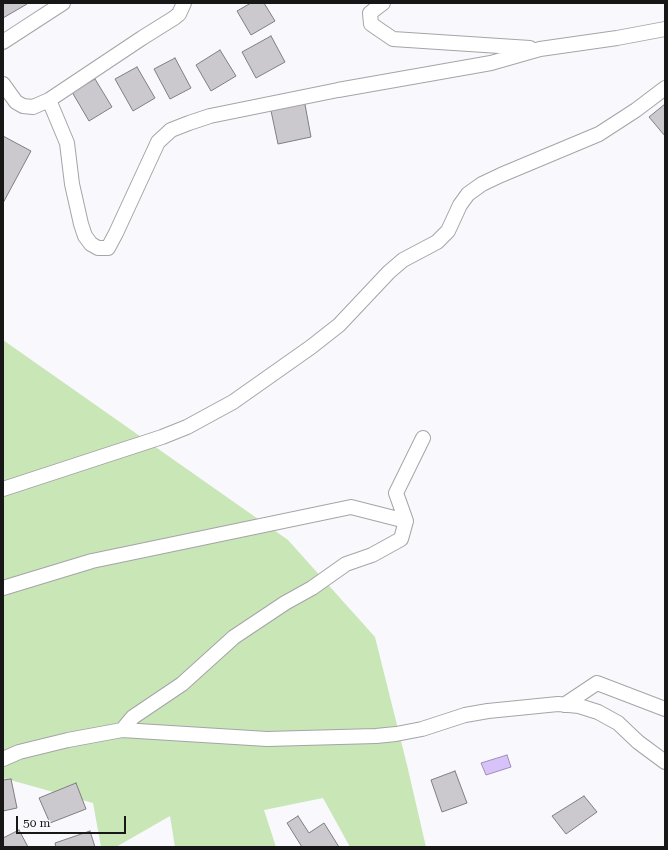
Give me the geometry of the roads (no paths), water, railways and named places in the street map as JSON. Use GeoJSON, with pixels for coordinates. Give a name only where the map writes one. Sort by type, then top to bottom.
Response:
{"type":"FeatureCollection","features":[{"type":"Feature","properties":{"kind":"street"},"geometry":{"type":"LineString","coordinates":[[3,42],[63,3]]}},
{"type":"Feature","properties":{"kind":"street"},"geometry":{"type":"LineString","coordinates":[[3,84],[16,102],[23,106],[33,107],[49,100],[174,18],[179,14],[184,3]]}},
{"type":"Feature","properties":{"kind":"street"},"geometry":{"type":"LineString","coordinates":[[383,3],[370,13],[371,24],[393,39],[540,49]]}},
{"type":"Feature","properties":{"kind":"street"},"geometry":{"type":"LineString","coordinates":[[49,100],[67,143],[72,184],[85,236],[91,244],[98,248],[108,248],[158,142],[171,130],[210,116],[338,90],[491,63],[540,49],[617,38],[665,29]]}},
{"type":"Feature","properties":{"kind":"street"},"geometry":{"type":"LineString","coordinates":[[3,489],[162,437],[187,427],[233,402],[311,347],[339,325],[389,272],[403,260],[436,242],[448,231],[460,205],[468,194],[482,184],[501,175],[599,134],[636,110],[665,88]]}},
{"type":"Feature","properties":{"kind":"street"},"geometry":{"type":"LineString","coordinates":[[122,730],[133,718],[182,684],[234,637],[312,588],[346,564],[372,555],[402,539],[406,521],[396,493],[423,438]]}},
{"type":"Feature","properties":{"kind":"street"},"geometry":{"type":"LineString","coordinates":[[3,588],[92,561],[351,507],[406,521]]}},
{"type":"Feature","properties":{"kind":"street"},"geometry":{"type":"LineString","coordinates":[[564,705],[597,683],[665,709]]}},
{"type":"Feature","properties":{"kind":"street"},"geometry":{"type":"LineString","coordinates":[[3,759],[20,752],[68,740],[122,730],[267,739],[376,736],[422,729],[465,715],[488,711],[558,704],[579,706],[598,712],[618,723],[638,742],[665,762]]}}]}
